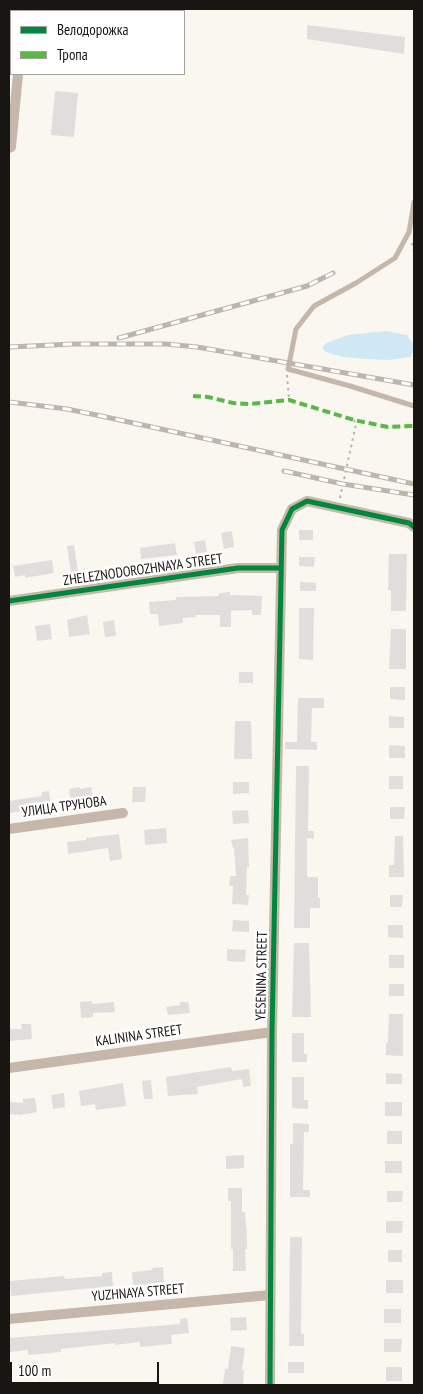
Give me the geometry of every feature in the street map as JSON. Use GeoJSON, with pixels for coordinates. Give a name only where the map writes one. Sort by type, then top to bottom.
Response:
{"type":"FeatureCollection","features":[{"type":"Feature","properties":{"kind":"street"},"geometry":{"type":"LineString","coordinates":[[10,148],[18,75]]}},
{"type":"Feature","properties":{"kind":"street","name":"YESENINA STREET"},"geometry":{"type":"LineString","coordinates":[[270,1385],[272,1032],[282,530],[292,508],[307,501],[409,523],[414,527]]}},
{"type":"Feature","properties":{"kind":"street","name":"ZHELEZNODOROZHNAYA STREET"},"geometry":{"type":"LineString","coordinates":[[9,601],[238,568],[281,568]]}},
{"type":"Feature","properties":{"kind":"street","name":"УЛИЦА ТРУНОВА"},"geometry":{"type":"LineString","coordinates":[[9,829],[123,813]]}},
{"type":"Feature","properties":{"kind":"street","name":"KALININA STREET"},"geometry":{"type":"LineString","coordinates":[[9,1068],[272,1032]]}},
{"type":"Feature","properties":{"kind":"street","name":"YUZHNAYA STREET"},"geometry":{"type":"LineString","coordinates":[[9,1319],[270,1295]]}},
{"type":"Feature","properties":{"kind":"lane"},"geometry":{"type":"LineString","coordinates":[[414,202],[409,232],[396,258],[314,306],[296,329],[288,369],[414,406]]}},
{"type":"Feature","properties":{"kind":"path"},"geometry":{"type":"LineString","coordinates":[[288,369],[286,379],[289,400]]}},
{"type":"Feature","properties":{"kind":"path"},"geometry":{"type":"LineString","coordinates":[[338,508],[356,424],[354,420]]}},
{"type":"Feature","properties":{"kind":"water"},"geometry":{"type":"Polygon","coordinates":[[[386,331],[407,335],[414,345],[411,357],[388,360],[343,357],[326,352],[322,347],[326,343],[348,335],[386,331]]]}},
{"type":"Feature","properties":{"kind":"building"},"geometry":{"type":"Polygon","coordinates":[[[307,25],[405,37],[404,54],[307,39],[307,25]]]}},
{"type":"Feature","properties":{"kind":"building"},"geometry":{"type":"Polygon","coordinates":[[[55,91],[78,93],[74,137],[51,135],[55,91]]]}},
{"type":"Feature","properties":{"kind":"building"},"geometry":{"type":"Polygon","coordinates":[[[299,530],[313,530],[313,540],[299,540],[299,530]]]}},
{"type":"Feature","properties":{"kind":"building"},"geometry":{"type":"Polygon","coordinates":[[[232,531],[234,547],[224,549],[221,533],[232,531]]]}},
{"type":"Feature","properties":{"kind":"building"},"geometry":{"type":"Polygon","coordinates":[[[205,540],[207,552],[196,554],[194,542],[205,540]]]}},
{"type":"Feature","properties":{"kind":"building"},"geometry":{"type":"Polygon","coordinates":[[[175,543],[177,555],[141,559],[140,548],[175,543]]]}},
{"type":"Feature","properties":{"kind":"building"},"geometry":{"type":"Polygon","coordinates":[[[74,545],[78,572],[71,573],[67,546],[74,545]]]}},
{"type":"Feature","properties":{"kind":"building"},"geometry":{"type":"Polygon","coordinates":[[[389,554],[407,554],[406,611],[391,611],[391,590],[388,590],[389,554]]]}},
{"type":"Feature","properties":{"kind":"building"},"geometry":{"type":"Polygon","coordinates":[[[299,557],[315,557],[314,567],[299,566],[299,557]]]}},
{"type":"Feature","properties":{"kind":"building"},"geometry":{"type":"Polygon","coordinates":[[[52,560],[54,573],[25,578],[25,575],[15,577],[13,566],[52,560]]]}},
{"type":"Feature","properties":{"kind":"building"},"geometry":{"type":"Polygon","coordinates":[[[300,582],[316,583],[316,591],[300,591],[300,582]]]}},
{"type":"Feature","properties":{"kind":"building"},"geometry":{"type":"Polygon","coordinates":[[[230,592],[230,595],[262,596],[261,615],[252,615],[252,610],[231,611],[231,627],[220,627],[220,615],[195,615],[196,617],[183,618],[183,623],[159,626],[158,614],[150,614],[149,602],[176,600],[176,597],[219,596],[219,593],[230,592]]]}},
{"type":"Feature","properties":{"kind":"building"},"geometry":{"type":"Polygon","coordinates":[[[299,608],[314,608],[313,660],[299,659],[299,608]]]}},
{"type":"Feature","properties":{"kind":"building"},"geometry":{"type":"Polygon","coordinates":[[[87,615],[90,634],[69,637],[67,620],[87,615]]]}},
{"type":"Feature","properties":{"kind":"building"},"geometry":{"type":"Polygon","coordinates":[[[114,620],[116,636],[105,637],[103,622],[114,620]]]}},
{"type":"Feature","properties":{"kind":"building"},"geometry":{"type":"Polygon","coordinates":[[[50,624],[52,639],[37,641],[35,626],[50,624]]]}},
{"type":"Feature","properties":{"kind":"building"},"geometry":{"type":"Polygon","coordinates":[[[391,629],[406,629],[406,669],[389,669],[391,629]]]}},
{"type":"Feature","properties":{"kind":"building"},"geometry":{"type":"Polygon","coordinates":[[[239,672],[253,672],[253,683],[239,683],[239,672]]]}},
{"type":"Feature","properties":{"kind":"building"},"geometry":{"type":"Polygon","coordinates":[[[390,687],[405,687],[405,700],[390,699],[390,687]]]}},
{"type":"Feature","properties":{"kind":"building"},"geometry":{"type":"Polygon","coordinates":[[[298,698],[324,698],[324,708],[312,708],[311,742],[317,742],[317,750],[285,749],[285,742],[297,742],[298,698]]]}},
{"type":"Feature","properties":{"kind":"building"},"geometry":{"type":"Polygon","coordinates":[[[389,716],[404,717],[404,728],[389,728],[389,716]]]}},
{"type":"Feature","properties":{"kind":"building"},"geometry":{"type":"Polygon","coordinates":[[[235,721],[251,721],[252,759],[234,759],[235,721]]]}},
{"type":"Feature","properties":{"kind":"building"},"geometry":{"type":"Polygon","coordinates":[[[389,745],[405,746],[405,758],[389,758],[389,745]]]}},
{"type":"Feature","properties":{"kind":"building"},"geometry":{"type":"Polygon","coordinates":[[[296,766],[309,766],[308,831],[314,831],[314,839],[307,838],[307,877],[318,877],[318,898],[320,898],[320,908],[310,908],[310,928],[294,928],[296,766]]]}},
{"type":"Feature","properties":{"kind":"building"},"geometry":{"type":"Polygon","coordinates":[[[389,776],[403,776],[403,789],[389,789],[389,776]]]}},
{"type":"Feature","properties":{"kind":"building"},"geometry":{"type":"Polygon","coordinates":[[[233,782],[249,782],[249,793],[233,794],[233,782]]]}},
{"type":"Feature","properties":{"kind":"building"},"geometry":{"type":"Polygon","coordinates":[[[80,787],[80,789],[91,787],[93,799],[71,802],[69,789],[80,787]]]}},
{"type":"Feature","properties":{"kind":"building"},"geometry":{"type":"Polygon","coordinates":[[[133,787],[146,787],[145,802],[132,802],[133,787]]]}},
{"type":"Feature","properties":{"kind":"building"},"geometry":{"type":"Polygon","coordinates":[[[49,791],[51,806],[9,813],[9,801],[42,796],[42,792],[49,791]]]}},
{"type":"Feature","properties":{"kind":"building"},"geometry":{"type":"Polygon","coordinates":[[[390,807],[405,807],[404,819],[390,819],[390,807]]]}},
{"type":"Feature","properties":{"kind":"building"},"geometry":{"type":"Polygon","coordinates":[[[248,810],[249,823],[233,824],[232,811],[248,810]]]}},
{"type":"Feature","properties":{"kind":"building"},"geometry":{"type":"Polygon","coordinates":[[[166,828],[167,843],[145,845],[144,830],[166,828]]]}},
{"type":"Feature","properties":{"kind":"building"},"geometry":{"type":"Polygon","coordinates":[[[119,834],[122,859],[110,861],[108,848],[68,854],[67,842],[119,834]]]}},
{"type":"Feature","properties":{"kind":"building"},"geometry":{"type":"Polygon","coordinates":[[[395,836],[403,836],[404,877],[389,877],[389,865],[394,865],[395,836]]]}},
{"type":"Feature","properties":{"kind":"building"},"geometry":{"type":"Polygon","coordinates":[[[248,838],[249,867],[247,867],[246,895],[249,895],[248,905],[232,904],[233,886],[229,886],[230,876],[236,876],[234,848],[231,840],[248,838]]]}},
{"type":"Feature","properties":{"kind":"building"},"geometry":{"type":"Polygon","coordinates":[[[390,895],[403,895],[402,907],[390,907],[390,895]]]}},
{"type":"Feature","properties":{"kind":"building"},"geometry":{"type":"Polygon","coordinates":[[[233,920],[249,921],[249,932],[232,931],[233,920]]]}},
{"type":"Feature","properties":{"kind":"building"},"geometry":{"type":"Polygon","coordinates":[[[388,925],[403,925],[403,938],[388,937],[388,925]]]}},
{"type":"Feature","properties":{"kind":"building"},"geometry":{"type":"Polygon","coordinates":[[[294,943],[309,943],[311,1017],[292,1017],[294,943]]]}},
{"type":"Feature","properties":{"kind":"building"},"geometry":{"type":"Polygon","coordinates":[[[227,949],[246,950],[245,962],[227,961],[227,949]]]}},
{"type":"Feature","properties":{"kind":"building"},"geometry":{"type":"Polygon","coordinates":[[[389,955],[404,955],[404,968],[389,968],[389,955]]]}},
{"type":"Feature","properties":{"kind":"building"},"geometry":{"type":"Polygon","coordinates":[[[389,984],[404,984],[404,996],[389,996],[389,984]]]}},
{"type":"Feature","properties":{"kind":"building"},"geometry":{"type":"Polygon","coordinates":[[[92,1001],[92,1004],[114,1002],[115,1012],[93,1013],[93,1017],[81,1018],[80,1002],[92,1001]]]}},
{"type":"Feature","properties":{"kind":"building"},"geometry":{"type":"Polygon","coordinates":[[[180,1002],[188,1002],[190,1013],[168,1015],[166,1007],[180,1005],[180,1002]]]}},
{"type":"Feature","properties":{"kind":"building"},"geometry":{"type":"Polygon","coordinates":[[[389,1014],[403,1014],[403,1056],[386,1055],[389,1014]]]}},
{"type":"Feature","properties":{"kind":"building"},"geometry":{"type":"Polygon","coordinates":[[[21,1024],[31,1024],[32,1039],[9,1041],[9,1029],[22,1029],[21,1024]]]}},
{"type":"Feature","properties":{"kind":"building"},"geometry":{"type":"Polygon","coordinates":[[[292,1033],[304,1033],[304,1054],[307,1054],[307,1062],[292,1062],[292,1033]]]}},
{"type":"Feature","properties":{"kind":"building"},"geometry":{"type":"Polygon","coordinates":[[[231,1067],[232,1071],[249,1069],[251,1086],[243,1087],[242,1079],[197,1087],[198,1094],[168,1096],[166,1077],[231,1067]]]}},
{"type":"Feature","properties":{"kind":"building"},"geometry":{"type":"Polygon","coordinates":[[[386,1073],[402,1074],[402,1084],[386,1084],[386,1073]]]}},
{"type":"Feature","properties":{"kind":"building"},"geometry":{"type":"Polygon","coordinates":[[[292,1077],[304,1077],[304,1100],[308,1100],[308,1109],[292,1108],[292,1077]]]}},
{"type":"Feature","properties":{"kind":"building"},"geometry":{"type":"Polygon","coordinates":[[[151,1080],[153,1099],[144,1099],[142,1081],[151,1080]]]}},
{"type":"Feature","properties":{"kind":"building"},"geometry":{"type":"Polygon","coordinates":[[[123,1083],[126,1106],[96,1110],[95,1104],[81,1106],[79,1091],[123,1083]]]}},
{"type":"Feature","properties":{"kind":"building"},"geometry":{"type":"Polygon","coordinates":[[[64,1093],[65,1107],[53,1109],[51,1095],[64,1093]]]}},
{"type":"Feature","properties":{"kind":"building"},"geometry":{"type":"Polygon","coordinates":[[[35,1098],[37,1112],[20,1115],[9,1114],[9,1102],[23,1103],[23,1099],[35,1098]]]}},
{"type":"Feature","properties":{"kind":"building"},"geometry":{"type":"Polygon","coordinates":[[[385,1102],[402,1102],[402,1116],[385,1116],[385,1102]]]}},
{"type":"Feature","properties":{"kind":"building"},"geometry":{"type":"Polygon","coordinates":[[[293,1123],[309,1124],[309,1132],[304,1132],[303,1190],[310,1190],[310,1197],[290,1197],[290,1144],[293,1144],[293,1123]]]}},
{"type":"Feature","properties":{"kind":"building"},"geometry":{"type":"Polygon","coordinates":[[[387,1131],[402,1131],[402,1144],[387,1144],[387,1131]]]}},
{"type":"Feature","properties":{"kind":"building"},"geometry":{"type":"Polygon","coordinates":[[[244,1155],[244,1168],[226,1169],[226,1156],[244,1155]]]}},
{"type":"Feature","properties":{"kind":"building"},"geometry":{"type":"Polygon","coordinates":[[[385,1161],[402,1161],[402,1173],[385,1173],[385,1161]]]}},
{"type":"Feature","properties":{"kind":"building"},"geometry":{"type":"Polygon","coordinates":[[[228,1188],[242,1188],[242,1212],[245,1212],[247,1237],[247,1249],[245,1249],[246,1271],[233,1271],[231,1201],[228,1201],[228,1188]]]}},
{"type":"Feature","properties":{"kind":"building"},"geometry":{"type":"Polygon","coordinates":[[[387,1191],[403,1191],[402,1202],[387,1202],[387,1191]]]}},
{"type":"Feature","properties":{"kind":"building"},"geometry":{"type":"Polygon","coordinates":[[[386,1221],[403,1221],[402,1233],[386,1233],[386,1221]]]}},
{"type":"Feature","properties":{"kind":"building"},"geometry":{"type":"Polygon","coordinates":[[[290,1237],[302,1237],[301,1334],[304,1334],[304,1346],[289,1346],[290,1237]]]}},
{"type":"Feature","properties":{"kind":"building"},"geometry":{"type":"Polygon","coordinates":[[[388,1250],[402,1250],[402,1262],[388,1262],[388,1250]]]}},
{"type":"Feature","properties":{"kind":"building"},"geometry":{"type":"Polygon","coordinates":[[[163,1267],[164,1282],[133,1286],[132,1272],[163,1267]]]}},
{"type":"Feature","properties":{"kind":"building"},"geometry":{"type":"Polygon","coordinates":[[[112,1272],[113,1286],[11,1296],[10,1281],[64,1276],[65,1279],[102,1276],[102,1273],[112,1272]]]}},
{"type":"Feature","properties":{"kind":"building"},"geometry":{"type":"Polygon","coordinates":[[[386,1280],[403,1280],[403,1293],[386,1293],[386,1280]]]}},
{"type":"Feature","properties":{"kind":"building"},"geometry":{"type":"Polygon","coordinates":[[[384,1309],[401,1309],[401,1323],[384,1323],[384,1309]]]}},
{"type":"Feature","properties":{"kind":"building"},"geometry":{"type":"Polygon","coordinates":[[[246,1317],[247,1330],[231,1331],[230,1318],[246,1317]]]}},
{"type":"Feature","properties":{"kind":"building"},"geometry":{"type":"Polygon","coordinates":[[[187,1318],[189,1333],[171,1335],[172,1344],[140,1347],[140,1342],[115,1345],[115,1343],[61,1349],[61,1352],[28,1355],[28,1350],[9,1352],[9,1338],[180,1324],[180,1319],[187,1318]]]}},
{"type":"Feature","properties":{"kind":"building"},"geometry":{"type":"Polygon","coordinates":[[[384,1339],[402,1339],[401,1352],[384,1352],[384,1339]]]}},
{"type":"Feature","properties":{"kind":"building"},"geometry":{"type":"Polygon","coordinates":[[[231,1346],[245,1348],[242,1370],[244,1370],[243,1385],[223,1385],[225,1369],[228,1369],[231,1346]]]}},
{"type":"Feature","properties":{"kind":"building"},"geometry":{"type":"Polygon","coordinates":[[[288,1362],[304,1362],[304,1373],[288,1373],[288,1362]]]}},
{"type":"Feature","properties":{"kind":"building"},"geometry":{"type":"Polygon","coordinates":[[[386,1367],[402,1367],[402,1381],[386,1381],[386,1367]]]}},
{"type":"Feature","properties":{"kind":"railway"},"geometry":{"type":"LineString","coordinates":[[119,338],[307,286],[333,273]]}},
{"type":"Feature","properties":{"kind":"railway"},"geometry":{"type":"LineString","coordinates":[[9,347],[74,344],[166,344],[197,347],[414,385]]}},
{"type":"Feature","properties":{"kind":"railway"},"geometry":{"type":"LineString","coordinates":[[9,402],[67,409],[414,484]]}},
{"type":"Feature","properties":{"kind":"railway"},"geometry":{"type":"LineString","coordinates":[[284,471],[343,484],[414,495]]}},
{"type":"Feature","properties":{"kind":"marked path"},"geometry":{"type":"LineString","coordinates":[[193,396],[250,404],[289,400],[354,420],[388,427],[414,426]]}},
{"type":"Feature","properties":{"kind":"cycle path"},"geometry":{"type":"LineString","coordinates":[[270,1385],[272,1032],[282,530],[292,509],[307,501],[409,523],[414,527]]}},
{"type":"Feature","properties":{"kind":"cycle path"},"geometry":{"type":"LineString","coordinates":[[9,601],[238,568],[281,568]]}}]}
